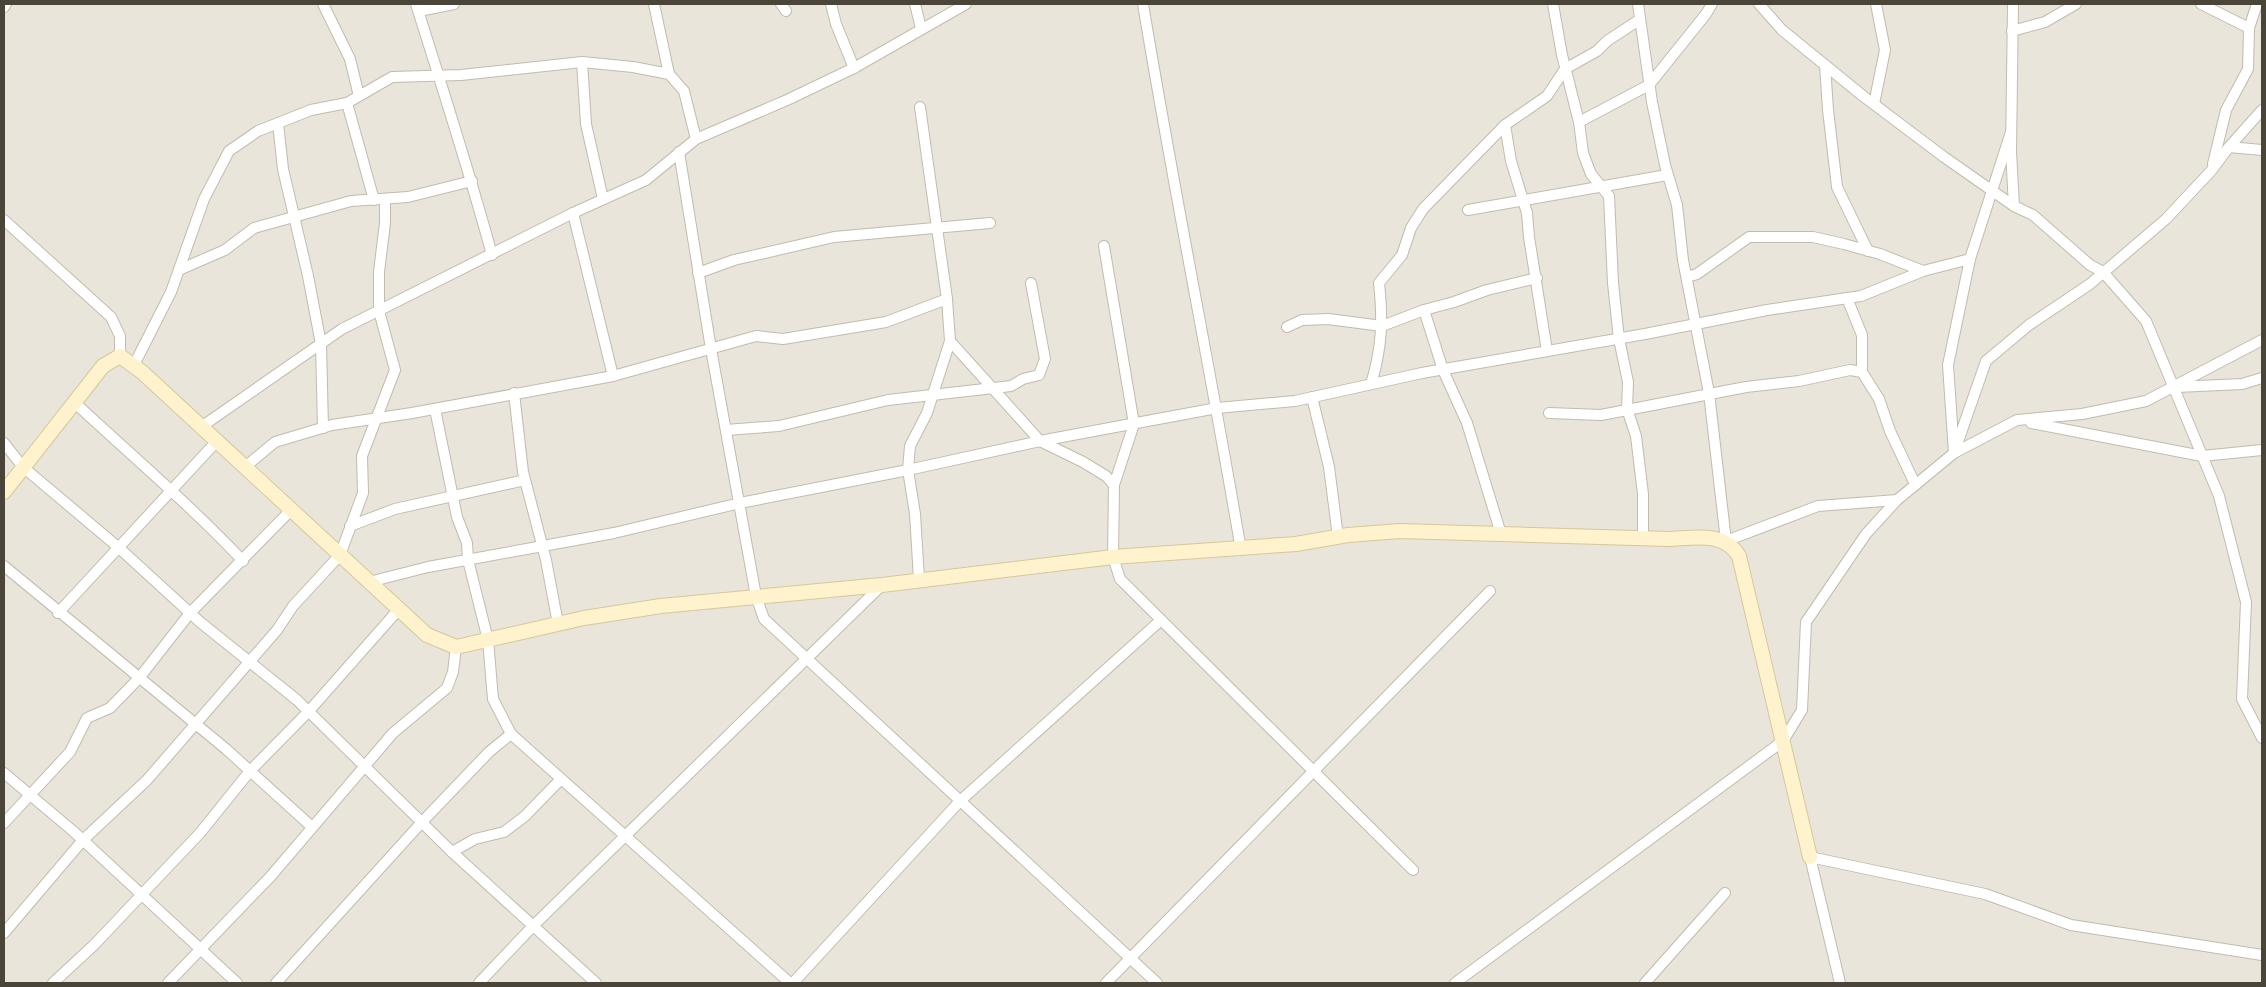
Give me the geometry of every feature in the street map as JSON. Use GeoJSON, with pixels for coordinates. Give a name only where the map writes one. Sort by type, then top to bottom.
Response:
{"type":"FeatureCollection","features":[{"type":"Feature","properties":{"kind":"street"},"geometry":{"type":"LineString","coordinates":[[323,4],[350,59],[359,96]]}},
{"type":"Feature","properties":{"kind":"street"},"geometry":{"type":"LineString","coordinates":[[454,4],[417,8],[472,181],[492,255]]}},
{"type":"Feature","properties":{"kind":"street"},"geometry":{"type":"LineString","coordinates":[[654,4],[669,74],[684,91],[696,139]]}},
{"type":"Feature","properties":{"kind":"street"},"geometry":{"type":"LineString","coordinates":[[831,4],[836,24],[854,68]]}},
{"type":"Feature","properties":{"kind":"street"},"geometry":{"type":"LineString","coordinates":[[915,4],[921,28]]}},
{"type":"Feature","properties":{"kind":"street"},"geometry":{"type":"LineString","coordinates":[[202,427],[342,329],[573,213],[646,180],[696,139],[787,100],[854,68],[966,4]]}},
{"type":"Feature","properties":{"kind":"street"},"geometry":{"type":"LineString","coordinates":[[1143,4],[1173,183],[1217,408],[1241,550]]}},
{"type":"Feature","properties":{"kind":"street"},"geometry":{"type":"LineString","coordinates":[[1553,4],[1565,69],[1579,122],[1583,153],[1591,174],[1609,196],[1613,283],[1619,338],[1628,382],[1627,409],[1636,436],[1643,494],[1643,539]]}},
{"type":"Feature","properties":{"kind":"street"},"geometry":{"type":"LineString","coordinates":[[1638,4],[1649,85],[1668,174],[1677,205],[1687,276],[1709,392],[1726,541]]}},
{"type":"Feature","properties":{"kind":"street"},"geometry":{"type":"LineString","coordinates":[[1579,122],[1649,85],[1712,4]]}},
{"type":"Feature","properties":{"kind":"street"},"geometry":{"type":"LineString","coordinates":[[1759,4],[1782,30],[1874,104],[1944,157],[1993,189],[2014,206],[2033,216],[2090,265],[2104,272],[2146,321],[2219,496],[2246,602],[2242,699],[2262,738]]}},
{"type":"Feature","properties":{"kind":"street"},"geometry":{"type":"LineString","coordinates":[[1874,104],[1884,50],[1876,4]]}},
{"type":"Feature","properties":{"kind":"street"},"geometry":{"type":"LineString","coordinates":[[2013,4],[2011,132],[2014,206]]}},
{"type":"Feature","properties":{"kind":"street"},"geometry":{"type":"LineString","coordinates":[[2012,31],[2044,22],[2076,4]]}},
{"type":"Feature","properties":{"kind":"street"},"geometry":{"type":"LineString","coordinates":[[2201,4],[2249,28]]}},
{"type":"Feature","properties":{"kind":"street"},"geometry":{"type":"LineString","coordinates":[[2211,171],[2226,110],[2248,69],[2249,28],[2257,4]]}},
{"type":"Feature","properties":{"kind":"street"},"geometry":{"type":"LineString","coordinates":[[1371,384],[1380,354],[1382,326],[1379,283],[1402,255],[1411,228],[1423,209],[1506,125],[1547,96],[1565,69],[1597,51],[1607,41],[1639,20]]}},
{"type":"Feature","properties":{"kind":"street"},"geometry":{"type":"LineString","coordinates":[[134,366],[171,292],[204,199],[228,151],[258,131],[311,110],[347,103],[392,77],[461,75],[582,62],[632,67],[669,74]]}},
{"type":"Feature","properties":{"kind":"street"},"geometry":{"type":"LineString","coordinates":[[582,62],[586,124],[603,199]]}},
{"type":"Feature","properties":{"kind":"street"},"geometry":{"type":"LineString","coordinates":[[1825,65],[1837,187],[1868,250]]}},
{"type":"Feature","properties":{"kind":"street"},"geometry":{"type":"LineString","coordinates":[[347,103],[374,200]]}},
{"type":"Feature","properties":{"kind":"street"},"geometry":{"type":"LineString","coordinates":[[919,579],[915,514],[908,470],[910,446],[927,413],[950,341],[938,227],[920,108]]}},
{"type":"Feature","properties":{"kind":"street"},"geometry":{"type":"LineString","coordinates":[[1954,453],[1986,361],[2029,325],[2104,272],[2166,219],[2211,171],[2229,146],[2262,110]]}},
{"type":"Feature","properties":{"kind":"street"},"geometry":{"type":"LineString","coordinates":[[278,123],[283,169],[308,276],[321,344],[323,428]]}},
{"type":"Feature","properties":{"kind":"street"},"geometry":{"type":"LineString","coordinates":[[1506,125],[1511,161],[1527,213],[1547,351]]}},
{"type":"Feature","properties":{"kind":"street"},"geometry":{"type":"LineString","coordinates":[[1954,453],[1948,365],[1970,259],[2011,132]]}},
{"type":"Feature","properties":{"kind":"street"},"geometry":{"type":"LineString","coordinates":[[2229,146],[2262,150]]}},
{"type":"Feature","properties":{"kind":"street"},"geometry":{"type":"LineString","coordinates":[[679,152],[711,349],[756,596],[764,619],[1158,983]]}},
{"type":"Feature","properties":{"kind":"street"},"geometry":{"type":"LineString","coordinates":[[1468,210],[1668,174]]}},
{"type":"Feature","properties":{"kind":"street"},"geometry":{"type":"LineString","coordinates":[[179,270],[225,250],[254,228],[351,202],[408,197],[472,181]]}},
{"type":"Feature","properties":{"kind":"street"},"geometry":{"type":"LineString","coordinates":[[4,933],[83,840],[147,780],[277,630],[293,606],[340,555],[363,493],[362,456],[395,370],[379,311],[379,272],[385,223],[385,199]]}},
{"type":"Feature","properties":{"kind":"street"},"geometry":{"type":"LineString","coordinates":[[573,213],[613,376]]}},
{"type":"Feature","properties":{"kind":"street"},"geometry":{"type":"LineString","coordinates":[[4,220],[112,317],[120,336],[120,356]]}},
{"type":"Feature","properties":{"kind":"street"},"geometry":{"type":"LineString","coordinates":[[698,273],[734,260],[834,236],[990,223]]}},
{"type":"Feature","properties":{"kind":"street"},"geometry":{"type":"LineString","coordinates":[[1687,276],[1697,274],[1749,238],[1813,237],[1868,250],[1923,271]]}},
{"type":"Feature","properties":{"kind":"street"},"geometry":{"type":"LineString","coordinates":[[1104,246],[1134,424],[1114,485],[1114,557],[1120,579],[1413,870]]}},
{"type":"Feature","properties":{"kind":"street"},"geometry":{"type":"LineString","coordinates":[[369,582],[428,567],[542,547],[740,503],[908,470],[1040,440],[1217,408],[1295,401],[1443,370],[1861,296],[1923,271],[1970,259]]}},
{"type":"Feature","properties":{"kind":"street"},"geometry":{"type":"LineString","coordinates":[[1286,327],[1302,320],[1328,319],[1382,326],[1424,310],[1487,290],[1536,278]]}},
{"type":"Feature","properties":{"kind":"street"},"geometry":{"type":"LineString","coordinates":[[726,430],[779,426],[888,400],[934,393],[1011,386],[1023,379],[1039,375],[1045,359],[1031,284]]}},
{"type":"Feature","properties":{"kind":"street"},"geometry":{"type":"LineString","coordinates":[[1847,298],[1862,335],[1862,372],[1879,399],[1890,431],[1916,484]]}},
{"type":"Feature","properties":{"kind":"street"},"geometry":{"type":"LineString","coordinates":[[244,467],[275,442],[323,428],[613,376],[756,336],[783,339],[886,322],[947,299]]}},
{"type":"Feature","properties":{"kind":"street"},"geometry":{"type":"LineString","coordinates":[[1424,310],[1443,370],[1467,423],[1501,534]]}},
{"type":"Feature","properties":{"kind":"street"},"geometry":{"type":"LineString","coordinates":[[1455,983],[1783,741],[1802,710],[1806,622],[1866,534],[1897,500],[1954,453],[2018,420],[2082,414],[2146,401],[2262,340]]}},
{"type":"Feature","properties":{"kind":"street"},"geometry":{"type":"LineString","coordinates":[[950,341],[1040,440],[1083,462],[1106,476],[1114,485]]}},
{"type":"Feature","properties":{"kind":"street"},"geometry":{"type":"LineString","coordinates":[[120,356],[134,366],[202,427],[427,635],[456,647],[608,613],[756,596],[882,585],[919,579],[1114,557],[1241,550],[1338,537],[1400,532],[1643,539],[1712,538],[1726,541],[1733,546],[1740,556],[1840,983]]}},
{"type":"Feature","properties":{"kind":"street"},"geometry":{"type":"LineString","coordinates":[[4,492],[103,366],[120,356]]}},
{"type":"Feature","properties":{"kind":"street"},"geometry":{"type":"LineString","coordinates":[[1548,413],[1601,415],[1709,392],[1799,380],[1850,370],[1862,372]]}},
{"type":"Feature","properties":{"kind":"street"},"geometry":{"type":"LineString","coordinates":[[2173,388],[2242,384],[2262,378]]}},
{"type":"Feature","properties":{"kind":"street"},"geometry":{"type":"LineString","coordinates":[[514,393],[525,480],[542,547],[558,624]]}},
{"type":"Feature","properties":{"kind":"street"},"geometry":{"type":"LineString","coordinates":[[1312,397],[1329,467],[1338,537]]}},
{"type":"Feature","properties":{"kind":"street"},"geometry":{"type":"LineString","coordinates":[[74,402],[199,514],[243,561]]}},
{"type":"Feature","properties":{"kind":"street"},"geometry":{"type":"LineString","coordinates":[[435,409],[457,516],[467,543],[468,560],[488,640],[493,699],[511,734],[792,983],[960,801],[1161,620]]}},
{"type":"Feature","properties":{"kind":"street"},"geometry":{"type":"LineString","coordinates":[[2018,420],[2202,456],[2262,450]]}},
{"type":"Feature","properties":{"kind":"street"},"geometry":{"type":"LineString","coordinates":[[58,612],[217,441]]}},
{"type":"Feature","properties":{"kind":"street"},"geometry":{"type":"LineString","coordinates":[[4,443],[24,467],[118,547],[190,613],[309,711],[452,852],[596,983]]}},
{"type":"Feature","properties":{"kind":"street"},"geometry":{"type":"LineString","coordinates":[[350,526],[395,509],[525,480]]}},
{"type":"Feature","properties":{"kind":"street"},"geometry":{"type":"LineString","coordinates":[[1726,541],[1818,506],[1897,500]]}},
{"type":"Feature","properties":{"kind":"street"},"geometry":{"type":"LineString","coordinates":[[4,823],[70,752],[87,718],[110,708],[140,677],[190,613],[291,510]]}},
{"type":"Feature","properties":{"kind":"street"},"geometry":{"type":"LineString","coordinates":[[4,566],[195,723],[312,827]]}},
{"type":"Feature","properties":{"kind":"street"},"geometry":{"type":"LineString","coordinates":[[479,983],[533,926],[882,585]]}},
{"type":"Feature","properties":{"kind":"street"},"geometry":{"type":"LineString","coordinates":[[1106,983],[1490,591]]}},
{"type":"Feature","properties":{"kind":"street"},"geometry":{"type":"LineString","coordinates":[[53,983],[94,945],[200,833],[250,771],[309,711],[399,609]]}},
{"type":"Feature","properties":{"kind":"street"},"geometry":{"type":"LineString","coordinates":[[168,983],[271,876],[393,733],[447,688],[453,672],[456,647]]}},
{"type":"Feature","properties":{"kind":"street"},"geometry":{"type":"LineString","coordinates":[[276,983],[422,822],[489,752],[511,734]]}},
{"type":"Feature","properties":{"kind":"street"},"geometry":{"type":"LineString","coordinates":[[4,773],[83,840],[237,983]]}},
{"type":"Feature","properties":{"kind":"street"},"geometry":{"type":"LineString","coordinates":[[452,852],[476,839],[504,832],[525,816],[561,779]]}},
{"type":"Feature","properties":{"kind":"street"},"geometry":{"type":"LineString","coordinates":[[1810,858],[1985,894],[2071,925],[2262,955]]}},
{"type":"Feature","properties":{"kind":"street"},"geometry":{"type":"LineString","coordinates":[[1645,983],[1725,893]]}},
{"type":"Feature","properties":{"kind":"shaded area"},"geometry":{"type":"Polygon","coordinates":[[[4,4],[2262,4],[2262,983],[4,983],[4,4]]]}}]}
